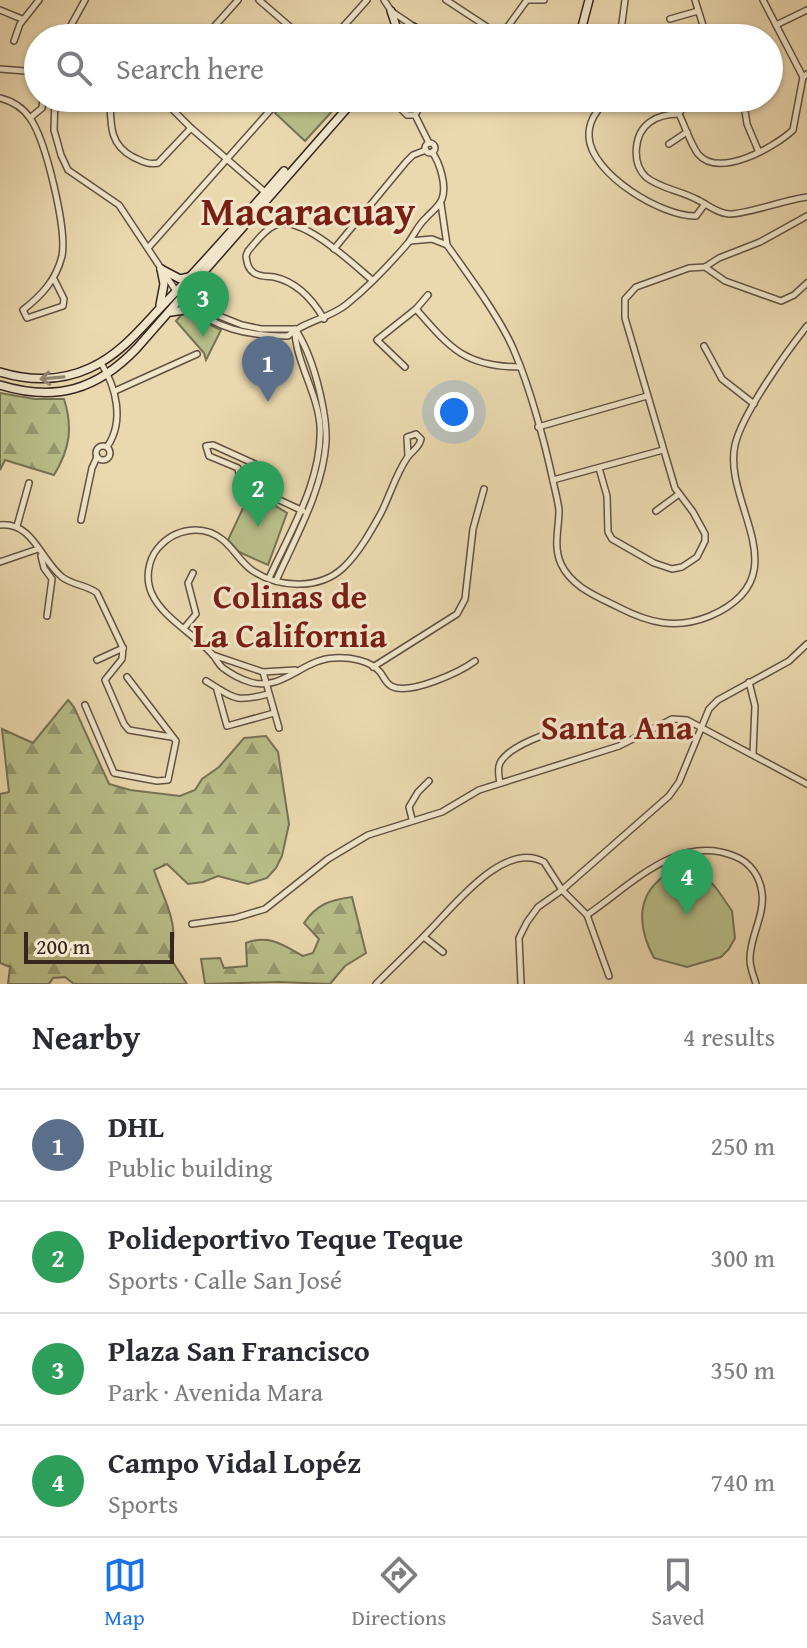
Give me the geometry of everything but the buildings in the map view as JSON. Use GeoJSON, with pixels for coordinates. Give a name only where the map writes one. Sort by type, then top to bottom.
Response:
{"type":"FeatureCollection","features":[{"type":"Feature","properties":{"kind":"street"},"geometry":{"type":"LineString","coordinates":[[14,41],[22,19],[39,0]]}},
{"type":"Feature","properties":{"kind":"street"},"geometry":{"type":"LineString","coordinates":[[72,24],[85,0]]}},
{"type":"Feature","properties":{"kind":"street"},"geometry":{"type":"LineString","coordinates":[[218,24],[238,0]]}},
{"type":"Feature","properties":{"kind":"street"},"geometry":{"type":"LineString","coordinates":[[259,0],[287,24]]}},
{"type":"Feature","properties":{"kind":"street"},"geometry":{"type":"LineString","coordinates":[[346,24],[367,0]]}},
{"type":"Feature","properties":{"kind":"street"},"geometry":{"type":"LineString","coordinates":[[384,0],[395,24]]}},
{"type":"Feature","properties":{"kind":"street"},"geometry":{"type":"LineString","coordinates":[[446,0],[482,24]]}},
{"type":"Feature","properties":{"kind":"street"},"geometry":{"type":"LineString","coordinates":[[511,24],[527,0],[544,0]]}},
{"type":"Feature","properties":{"kind":"street"},"geometry":{"type":"LineString","coordinates":[[583,24],[589,0]]}},
{"type":"Feature","properties":{"kind":"street"},"geometry":{"type":"LineString","coordinates":[[622,24],[625,0]]}},
{"type":"Feature","properties":{"kind":"street"},"geometry":{"type":"LineString","coordinates":[[695,0],[702,24]]}},
{"type":"Feature","properties":{"kind":"street"},"geometry":{"type":"LineString","coordinates":[[763,0],[775,24]]}},
{"type":"Feature","properties":{"kind":"street"},"geometry":{"type":"LineString","coordinates":[[0,10],[22,19]]}},
{"type":"Feature","properties":{"kind":"street"},"geometry":{"type":"LineString","coordinates":[[778,24],[807,10]]}},
{"type":"Feature","properties":{"kind":"street"},"geometry":{"type":"LineString","coordinates":[[391,11],[406,24]]}},
{"type":"Feature","properties":{"kind":"street"},"geometry":{"type":"LineString","coordinates":[[670,19],[698,11]]}},
{"type":"Feature","properties":{"kind":"street"},"geometry":{"type":"LineString","coordinates":[[783,37],[805,76],[793,130],[779,141],[728,164],[719,165],[698,153],[679,114],[660,117],[648,123],[637,145],[636,158],[647,178],[717,211],[731,214],[807,197]]}},
{"type":"Feature","properties":{"kind":"street"},"geometry":{"type":"LineString","coordinates":[[0,69],[24,71]]}},
{"type":"Feature","properties":{"kind":"street"},"geometry":{"type":"LineString","coordinates":[[0,98],[17,105],[30,118],[50,175],[63,231],[62,255],[54,279],[23,310],[27,318],[63,306],[64,299],[54,279]]}},
{"type":"Feature","properties":{"kind":"street"},"geometry":{"type":"LineString","coordinates":[[30,118],[37,112]]}},
{"type":"Feature","properties":{"kind":"street"},"geometry":{"type":"LineString","coordinates":[[55,112],[54,130],[68,170],[119,205],[182,303],[242,325],[295,329],[324,319],[346,305],[372,280],[410,241],[425,218],[440,203]]}},
{"type":"Feature","properties":{"kind":"street"},"geometry":{"type":"LineString","coordinates":[[110,112],[111,133],[117,146],[149,164],[158,163],[167,156],[191,128]]}},
{"type":"Feature","properties":{"kind":"street"},"geometry":{"type":"LineString","coordinates":[[175,112],[266,193]]}},
{"type":"Feature","properties":{"kind":"street"},"geometry":{"type":"LineString","coordinates":[[148,248],[269,112]]}},
{"type":"Feature","properties":{"kind":"street"},"geometry":{"type":"LineString","coordinates":[[0,385],[23,392],[54,393],[79,387],[108,374],[133,353],[169,312],[191,276],[338,112]]}},
{"type":"Feature","properties":{"kind":"street"},"geometry":{"type":"LineString","coordinates":[[0,372],[31,378],[59,378],[101,362],[123,347],[159,310],[192,285],[344,112]]}},
{"type":"Feature","properties":{"kind":"street"},"geometry":{"type":"LineString","coordinates":[[404,112],[415,115]]}},
{"type":"Feature","properties":{"kind":"street"},"geometry":{"type":"LineString","coordinates":[[597,112],[590,122],[589,133],[592,151],[605,169],[643,199],[672,212],[696,216],[705,204]]}},
{"type":"Feature","properties":{"kind":"street"},"geometry":{"type":"LineString","coordinates":[[745,112],[758,150]]}},
{"type":"Feature","properties":{"kind":"street"},"geometry":{"type":"LineString","coordinates":[[415,115],[442,179],[440,203],[447,245],[507,336],[520,367],[559,508],[557,553],[573,582],[593,595],[654,624],[681,624],[726,607],[742,591],[755,560],[755,547],[737,488],[733,459],[738,434],[754,404],[807,326]]}},
{"type":"Feature","properties":{"kind":"street"},"geometry":{"type":"LineString","coordinates":[[669,144],[687,132]]}},
{"type":"Feature","properties":{"kind":"street"},"geometry":{"type":"LineString","coordinates":[[334,249],[406,162],[413,155],[429,151]]}},
{"type":"Feature","properties":{"kind":"street"},"geometry":{"type":"LineString","coordinates":[[599,468],[607,496],[608,532],[612,539],[654,563],[672,569],[682,567],[697,557],[705,541],[700,524],[675,488],[625,318],[625,299],[632,289],[642,284],[689,268],[705,267],[807,216]]}},
{"type":"Feature","properties":{"kind":"street"},"geometry":{"type":"LineString","coordinates":[[324,319],[309,298],[297,288],[278,278],[250,270],[246,256],[273,226],[285,223],[304,229],[372,280]]}},
{"type":"Feature","properties":{"kind":"street"},"geometry":{"type":"LineString","coordinates":[[410,241],[432,239],[447,245]]}},
{"type":"Feature","properties":{"kind":"street"},"geometry":{"type":"LineString","coordinates":[[705,267],[725,281],[757,295],[781,301],[794,295],[807,283]]}},
{"type":"Feature","properties":{"kind":"street"},"geometry":{"type":"LineString","coordinates":[[161,269],[180,279],[191,276]]}},
{"type":"Feature","properties":{"kind":"street"},"geometry":{"type":"LineString","coordinates":[[159,310],[164,284],[161,269]]}},
{"type":"Feature","properties":{"kind":"street"},"geometry":{"type":"LineString","coordinates":[[192,285],[192,305]]}},
{"type":"Feature","properties":{"kind":"street"},"geometry":{"type":"LineString","coordinates":[[405,367],[377,340],[416,309],[428,295]]}},
{"type":"Feature","properties":{"kind":"street"},"geometry":{"type":"LineString","coordinates":[[169,312],[192,305]]}},
{"type":"Feature","properties":{"kind":"street"},"geometry":{"type":"LineString","coordinates":[[416,309],[453,348],[470,360],[520,367]]}},
{"type":"Feature","properties":{"kind":"street"},"geometry":{"type":"LineString","coordinates":[[276,581],[303,511],[313,475],[320,426],[312,375],[304,345],[295,329]]}},
{"type":"Feature","properties":{"kind":"street"},"geometry":{"type":"LineString","coordinates":[[704,346],[722,379],[754,404]]}},
{"type":"Feature","properties":{"kind":"street"},"geometry":{"type":"LineString","coordinates":[[115,391],[197,354]]}},
{"type":"Feature","properties":{"kind":"street"},"geometry":{"type":"LineString","coordinates":[[101,362],[115,391],[116,420],[107,447]]}},
{"type":"Feature","properties":{"kind":"street"},"geometry":{"type":"LineString","coordinates":[[538,427],[647,396]]}},
{"type":"Feature","properties":{"kind":"street"},"geometry":{"type":"LineString","coordinates":[[255,464],[213,445],[206,446],[209,456],[238,468],[240,480],[245,484],[303,511]]}},
{"type":"Feature","properties":{"kind":"street"},"geometry":{"type":"LineString","coordinates":[[81,520],[98,448],[107,447]]}},
{"type":"Feature","properties":{"kind":"street"},"geometry":{"type":"LineString","coordinates":[[97,457],[108,459],[110,453],[107,447]]}},
{"type":"Feature","properties":{"kind":"street"},"geometry":{"type":"LineString","coordinates":[[553,480],[663,450]]}},
{"type":"Feature","properties":{"kind":"street"},"geometry":{"type":"LineString","coordinates":[[408,456],[379,517],[346,565],[331,577],[286,585],[252,571],[223,541],[196,530],[176,534],[156,550],[148,577],[151,591],[159,605],[185,627],[221,666],[238,678],[265,684],[289,677],[313,661],[335,658],[359,660],[373,667],[388,684],[404,689],[465,669],[475,661]]}},
{"type":"Feature","properties":{"kind":"street"},"geometry":{"type":"LineString","coordinates":[[17,526],[29,483]]}},
{"type":"Feature","properties":{"kind":"street"},"geometry":{"type":"LineString","coordinates":[[373,667],[457,614],[462,607],[473,529],[484,489]]}},
{"type":"Feature","properties":{"kind":"street"},"geometry":{"type":"LineString","coordinates":[[656,511],[679,494]]}},
{"type":"Feature","properties":{"kind":"street"},"geometry":{"type":"LineString","coordinates":[[269,578],[303,511]]}},
{"type":"Feature","properties":{"kind":"street"},"geometry":{"type":"LineString","coordinates":[[0,525],[17,526],[32,538],[39,551],[44,568],[52,579],[47,616]]}},
{"type":"Feature","properties":{"kind":"street"},"geometry":{"type":"LineString","coordinates":[[0,562],[39,551]]}},
{"type":"Feature","properties":{"kind":"street"},"geometry":{"type":"LineString","coordinates":[[39,551],[61,577],[97,593],[123,648],[123,657],[105,680],[124,724],[129,730],[172,738]]}},
{"type":"Feature","properties":{"kind":"street"},"geometry":{"type":"LineString","coordinates":[[185,627],[196,614],[188,583],[193,573]]}},
{"type":"Feature","properties":{"kind":"street"},"geometry":{"type":"LineString","coordinates":[[521,984],[519,938],[538,907],[562,890],[669,796],[679,782],[709,709],[718,700],[789,661],[807,644]]}},
{"type":"Feature","properties":{"kind":"street"},"geometry":{"type":"LineString","coordinates":[[97,660],[123,648]]}},
{"type":"Feature","properties":{"kind":"street"},"geometry":{"type":"LineString","coordinates":[[213,655],[263,672],[296,670]]}},
{"type":"Feature","properties":{"kind":"street"},"geometry":{"type":"LineString","coordinates":[[263,672],[279,728]]}},
{"type":"Feature","properties":{"kind":"street"},"geometry":{"type":"LineString","coordinates":[[85,705],[114,773],[157,781],[168,780],[176,741],[127,677]]}},
{"type":"Feature","properties":{"kind":"street"},"geometry":{"type":"LineString","coordinates":[[206,681],[229,696],[247,700],[268,694]]}},
{"type":"Feature","properties":{"kind":"street"},"geometry":{"type":"LineString","coordinates":[[749,682],[755,706],[753,754]]}},
{"type":"Feature","properties":{"kind":"street"},"geometry":{"type":"LineString","coordinates":[[217,690],[227,726],[274,713]]}},
{"type":"Feature","properties":{"kind":"street"},"geometry":{"type":"LineString","coordinates":[[192,924],[235,918],[265,909],[328,859],[368,835],[442,812],[479,790],[619,746],[672,719],[687,720],[807,784]]}},
{"type":"Feature","properties":{"kind":"street"},"geometry":{"type":"LineString","coordinates":[[500,783],[498,769],[507,755],[533,740],[571,727]]}},
{"type":"Feature","properties":{"kind":"street"},"geometry":{"type":"LineString","coordinates":[[412,819],[409,807],[429,781]]}},
{"type":"Feature","properties":{"kind":"street"},"geometry":{"type":"LineString","coordinates":[[587,915],[668,859],[704,850],[738,857],[749,864],[758,879],[763,897],[750,959],[756,984]]}},
{"type":"Feature","properties":{"kind":"street"},"geometry":{"type":"LineString","coordinates":[[376,984],[483,876],[518,858],[528,857],[544,862],[562,890],[587,915],[609,976]]}},
{"type":"Feature","properties":{"kind":"street"},"geometry":{"type":"LineString","coordinates":[[424,937],[443,952]]}},
{"type":"Feature","properties":{"kind":"green space"},"geometry":{"type":"Polygon","coordinates":[[[276,112],[331,112],[305,141],[276,112]]]}},
{"type":"Feature","properties":{"kind":"green space"},"geometry":{"type":"Polygon","coordinates":[[[184,312],[221,330],[206,360],[204,353],[176,321],[184,312]]]}},
{"type":"Feature","properties":{"kind":"green space"},"geometry":{"type":"Polygon","coordinates":[[[0,393],[35,399],[64,399],[68,438],[64,456],[54,475],[5,460],[0,470],[0,393]]]}},
{"type":"Feature","properties":{"kind":"green space"},"geometry":{"type":"Polygon","coordinates":[[[251,491],[287,513],[268,565],[239,552],[228,540],[251,491]]]}},
{"type":"Feature","properties":{"kind":"green space"},"geometry":{"type":"Polygon","coordinates":[[[68,700],[109,784],[130,790],[180,796],[195,790],[202,779],[219,767],[244,738],[266,736],[278,752],[289,824],[282,856],[267,878],[248,884],[218,876],[188,884],[167,864],[154,870],[172,923],[169,956],[187,984],[74,984],[65,977],[53,978],[49,984],[8,984],[10,967],[0,963],[0,794],[9,792],[2,729],[33,743],[68,700]]]}},
{"type":"Feature","properties":{"kind":"green space"},"geometry":{"type":"Polygon","coordinates":[[[680,870],[700,870],[732,911],[735,938],[721,957],[687,967],[654,958],[643,928],[646,898],[667,874],[680,870]]]}},
{"type":"Feature","properties":{"kind":"green space"},"geometry":{"type":"Polygon","coordinates":[[[352,897],[366,953],[345,966],[330,984],[205,984],[201,959],[220,958],[224,968],[247,966],[246,943],[269,940],[303,956],[313,953],[319,939],[304,923],[325,904],[352,897]]]}},
{"type":"Feature","properties":{"kind":"place","name":"Plaza San Francisco"},"geometry":{"type":"Point","coordinates":[203,337]}},
{"type":"Feature","properties":{"kind":"place","name":"DHL"},"geometry":{"type":"Point","coordinates":[268,402]}},
{"type":"Feature","properties":{"kind":"place","name":"Polideportivo Teque Teque"},"geometry":{"type":"Point","coordinates":[258,527]}},
{"type":"Feature","properties":{"kind":"place","name":"Campo Vidal Lopéz"},"geometry":{"type":"Point","coordinates":[687,915]}},
{"type":"Feature","properties":{"kind":"district","name":"Macaracuay"},"geometry":{"type":"Point","coordinates":[308,211]}},
{"type":"Feature","properties":{"kind":"district","name":"Colinas de La California"},"geometry":{"type":"Point","coordinates":[290,616]}},
{"type":"Feature","properties":{"kind":"district","name":"Santa Ana"},"geometry":{"type":"Point","coordinates":[617,727]}}]}
